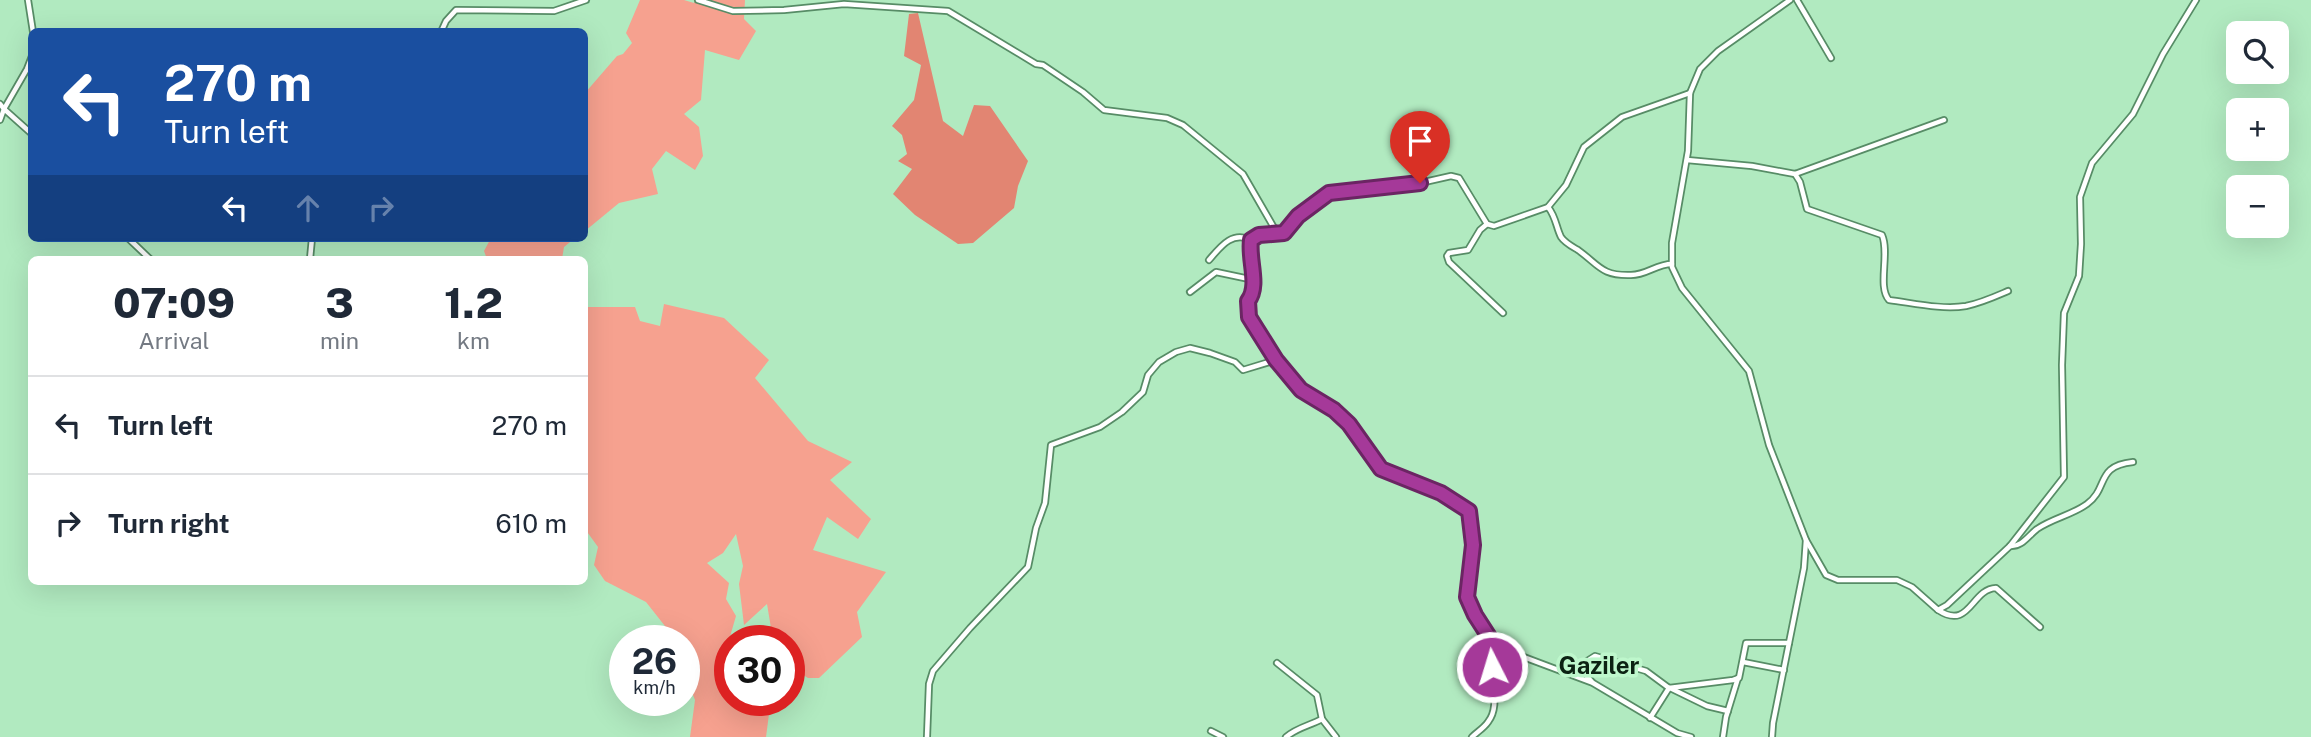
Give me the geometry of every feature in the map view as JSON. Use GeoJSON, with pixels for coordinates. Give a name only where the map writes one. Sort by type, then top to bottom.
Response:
{"type":"FeatureCollection","features":[{"type":"Feature","properties":{"kind":"street"},"geometry":{"type":"LineString","coordinates":[[28,0],[32,28]]}},
{"type":"Feature","properties":{"kind":"street"},"geometry":{"type":"LineString","coordinates":[[443,28],[456,10],[554,12],[586,0]]}},
{"type":"Feature","properties":{"kind":"street"},"geometry":{"type":"LineString","coordinates":[[698,0],[733,11],[784,10],[844,4],[948,11],[1036,64],[1043,65],[1104,110],[1167,118],[1183,125],[1243,174],[1277,233]]}},
{"type":"Feature","properties":{"kind":"street"},"geometry":{"type":"LineString","coordinates":[[1790,0],[1718,51],[1700,69],[1690,93],[1687,160],[1672,243],[1672,264],[1682,288],[1749,371],[1769,445],[1806,540],[1826,575],[1838,580],[1897,580],[1912,587],[1949,616],[1960,615],[1993,588],[1999,590],[2039,627]]}},
{"type":"Feature","properties":{"kind":"street"},"geometry":{"type":"LineString","coordinates":[[1797,0],[1831,58]]}},
{"type":"Feature","properties":{"kind":"street"},"geometry":{"type":"LineString","coordinates":[[1938,610],[1947,605],[2010,546],[2064,477],[2064,313],[2079,276],[2080,197],[2092,163],[2133,114],[2163,54],[2196,0]]}},
{"type":"Feature","properties":{"kind":"street"},"geometry":{"type":"LineString","coordinates":[[0,120],[2,106],[28,66]]}},
{"type":"Feature","properties":{"kind":"street"},"geometry":{"type":"LineString","coordinates":[[1690,93],[1622,117],[1584,147],[1566,185],[1548,207],[1494,226],[1487,224],[1459,178],[1451,176],[1420,183],[1329,193],[1298,216],[1284,233],[1259,235],[1251,240],[1249,252],[1254,279],[1253,295],[1248,301],[1249,317],[1276,360],[1301,390],[1334,410],[1349,424],[1381,469],[1441,493],[1469,511],[1473,545],[1467,597],[1493,643],[1593,683],[1677,733],[1691,737]]}},
{"type":"Feature","properties":{"kind":"street"},"geometry":{"type":"LineString","coordinates":[[2,106],[28,130]]}},
{"type":"Feature","properties":{"kind":"street"},"geometry":{"type":"LineString","coordinates":[[1687,160],[1774,169],[1795,174],[1944,120]]}},
{"type":"Feature","properties":{"kind":"street"},"geometry":{"type":"LineString","coordinates":[[1795,174],[1800,182],[1807,209],[1882,235],[1885,247],[1885,293],[1889,300],[1957,307],[1974,304],[2008,291]]}},
{"type":"Feature","properties":{"kind":"street"},"geometry":{"type":"LineString","coordinates":[[1548,207],[1554,215],[1561,236],[1598,268],[1630,275],[1645,274],[1662,264],[1672,264]]}},
{"type":"Feature","properties":{"kind":"street"},"geometry":{"type":"LineString","coordinates":[[1487,224],[1480,230],[1468,250],[1449,253],[1447,256],[1449,262],[1503,313]]}},
{"type":"Feature","properties":{"kind":"street"},"geometry":{"type":"LineString","coordinates":[[1209,260],[1224,242],[1236,237],[1247,237],[1251,240]]}},
{"type":"Feature","properties":{"kind":"street"},"geometry":{"type":"LineString","coordinates":[[132,242],[147,256]]}},
{"type":"Feature","properties":{"kind":"street"},"geometry":{"type":"LineString","coordinates":[[1190,292],[1216,272],[1254,279]]}},
{"type":"Feature","properties":{"kind":"street"},"geometry":{"type":"LineString","coordinates":[[928,737],[929,684],[933,671],[1028,567],[1036,528],[1045,503],[1051,445],[1100,427],[1122,412],[1143,392],[1148,375],[1159,362],[1176,352],[1190,348],[1210,353],[1235,362],[1243,370],[1276,360]]}},
{"type":"Feature","properties":{"kind":"street"},"geometry":{"type":"LineString","coordinates":[[2010,546],[2020,544],[2043,526],[2085,506],[2094,497],[2109,470],[2119,464],[2133,462]]}},
{"type":"Feature","properties":{"kind":"street"},"geometry":{"type":"LineString","coordinates":[[1772,737],[1804,568],[1806,540]]}},
{"type":"Feature","properties":{"kind":"street"},"geometry":{"type":"LineString","coordinates":[[1723,737],[1746,643],[1789,643]]}},
{"type":"Feature","properties":{"kind":"street"},"geometry":{"type":"LineString","coordinates":[[1472,737],[1490,721],[1495,706],[1492,667],[1499,647]]}},
{"type":"Feature","properties":{"kind":"street"},"geometry":{"type":"LineString","coordinates":[[1593,683],[1582,671],[1584,663],[1595,656],[1602,656],[1646,671],[1669,688],[1707,706],[1728,711]]}},
{"type":"Feature","properties":{"kind":"street"},"geometry":{"type":"LineString","coordinates":[[1743,662],[1784,670]]}},
{"type":"Feature","properties":{"kind":"street"},"geometry":{"type":"LineString","coordinates":[[1277,663],[1317,695],[1322,719],[1336,737]]}},
{"type":"Feature","properties":{"kind":"street"},"geometry":{"type":"LineString","coordinates":[[1650,718],[1669,688],[1739,678]]}},
{"type":"Feature","properties":{"kind":"street"},"geometry":{"type":"LineString","coordinates":[[1286,737],[1299,727],[1309,726],[1322,719]]}},
{"type":"Feature","properties":{"kind":"street"},"geometry":{"type":"LineString","coordinates":[[1211,731],[1223,737]]}},
{"type":"Feature","properties":{"kind":"shaded area"},"geometry":{"type":"Polygon","coordinates":[[[640,0],[684,0],[694,3],[695,0],[745,0],[744,19],[756,31],[739,60],[705,50],[701,100],[684,114],[699,127],[703,156],[695,170],[666,151],[652,169],[658,194],[619,203],[588,229],[588,90],[632,43],[626,33],[640,0]]]}},
{"type":"Feature","properties":{"kind":"shaded area"},"geometry":{"type":"Polygon","coordinates":[[[918,13],[943,121],[963,136],[974,105],[990,106],[1028,161],[1018,186],[1014,208],[973,243],[958,244],[915,215],[893,194],[912,169],[898,161],[907,154],[902,135],[892,126],[914,100],[921,65],[904,56],[909,14],[918,13]]]}},
{"type":"Feature","properties":{"kind":"shaded area"},"geometry":{"type":"Polygon","coordinates":[[[489,242],[570,242],[564,247],[562,256],[486,256],[484,251],[489,242]]]}},
{"type":"Feature","properties":{"kind":"shaded area"},"geometry":{"type":"Polygon","coordinates":[[[664,304],[724,318],[769,360],[755,378],[808,441],[852,462],[830,480],[871,519],[858,539],[827,517],[813,550],[886,572],[857,612],[862,637],[819,678],[805,676],[805,625],[770,625],[767,604],[744,625],[739,584],[743,566],[736,534],[723,553],[707,563],[729,583],[726,599],[736,616],[733,625],[714,625],[714,716],[769,716],[766,737],[690,737],[693,716],[700,716],[700,625],[664,625],[646,602],[605,581],[594,565],[598,547],[588,533],[588,307],[635,307],[640,321],[660,326],[664,304]]]}},
{"type":"Feature","properties":{"kind":"district","name":"Gaziler"},"geometry":{"type":"Point","coordinates":[1599,665]}},
{"type":"Feature","properties":{"kind":"route"},"geometry":{"type":"LineString","coordinates":[[1420,183],[1329,193],[1298,216],[1284,233],[1259,235],[1251,240],[1249,252],[1255,282],[1253,295],[1248,301],[1249,317],[1267,348],[1301,390],[1334,410],[1349,424],[1381,469],[1441,493],[1469,511],[1473,545],[1467,597],[1475,615],[1493,643],[1499,647],[1492,667]]}}]}
